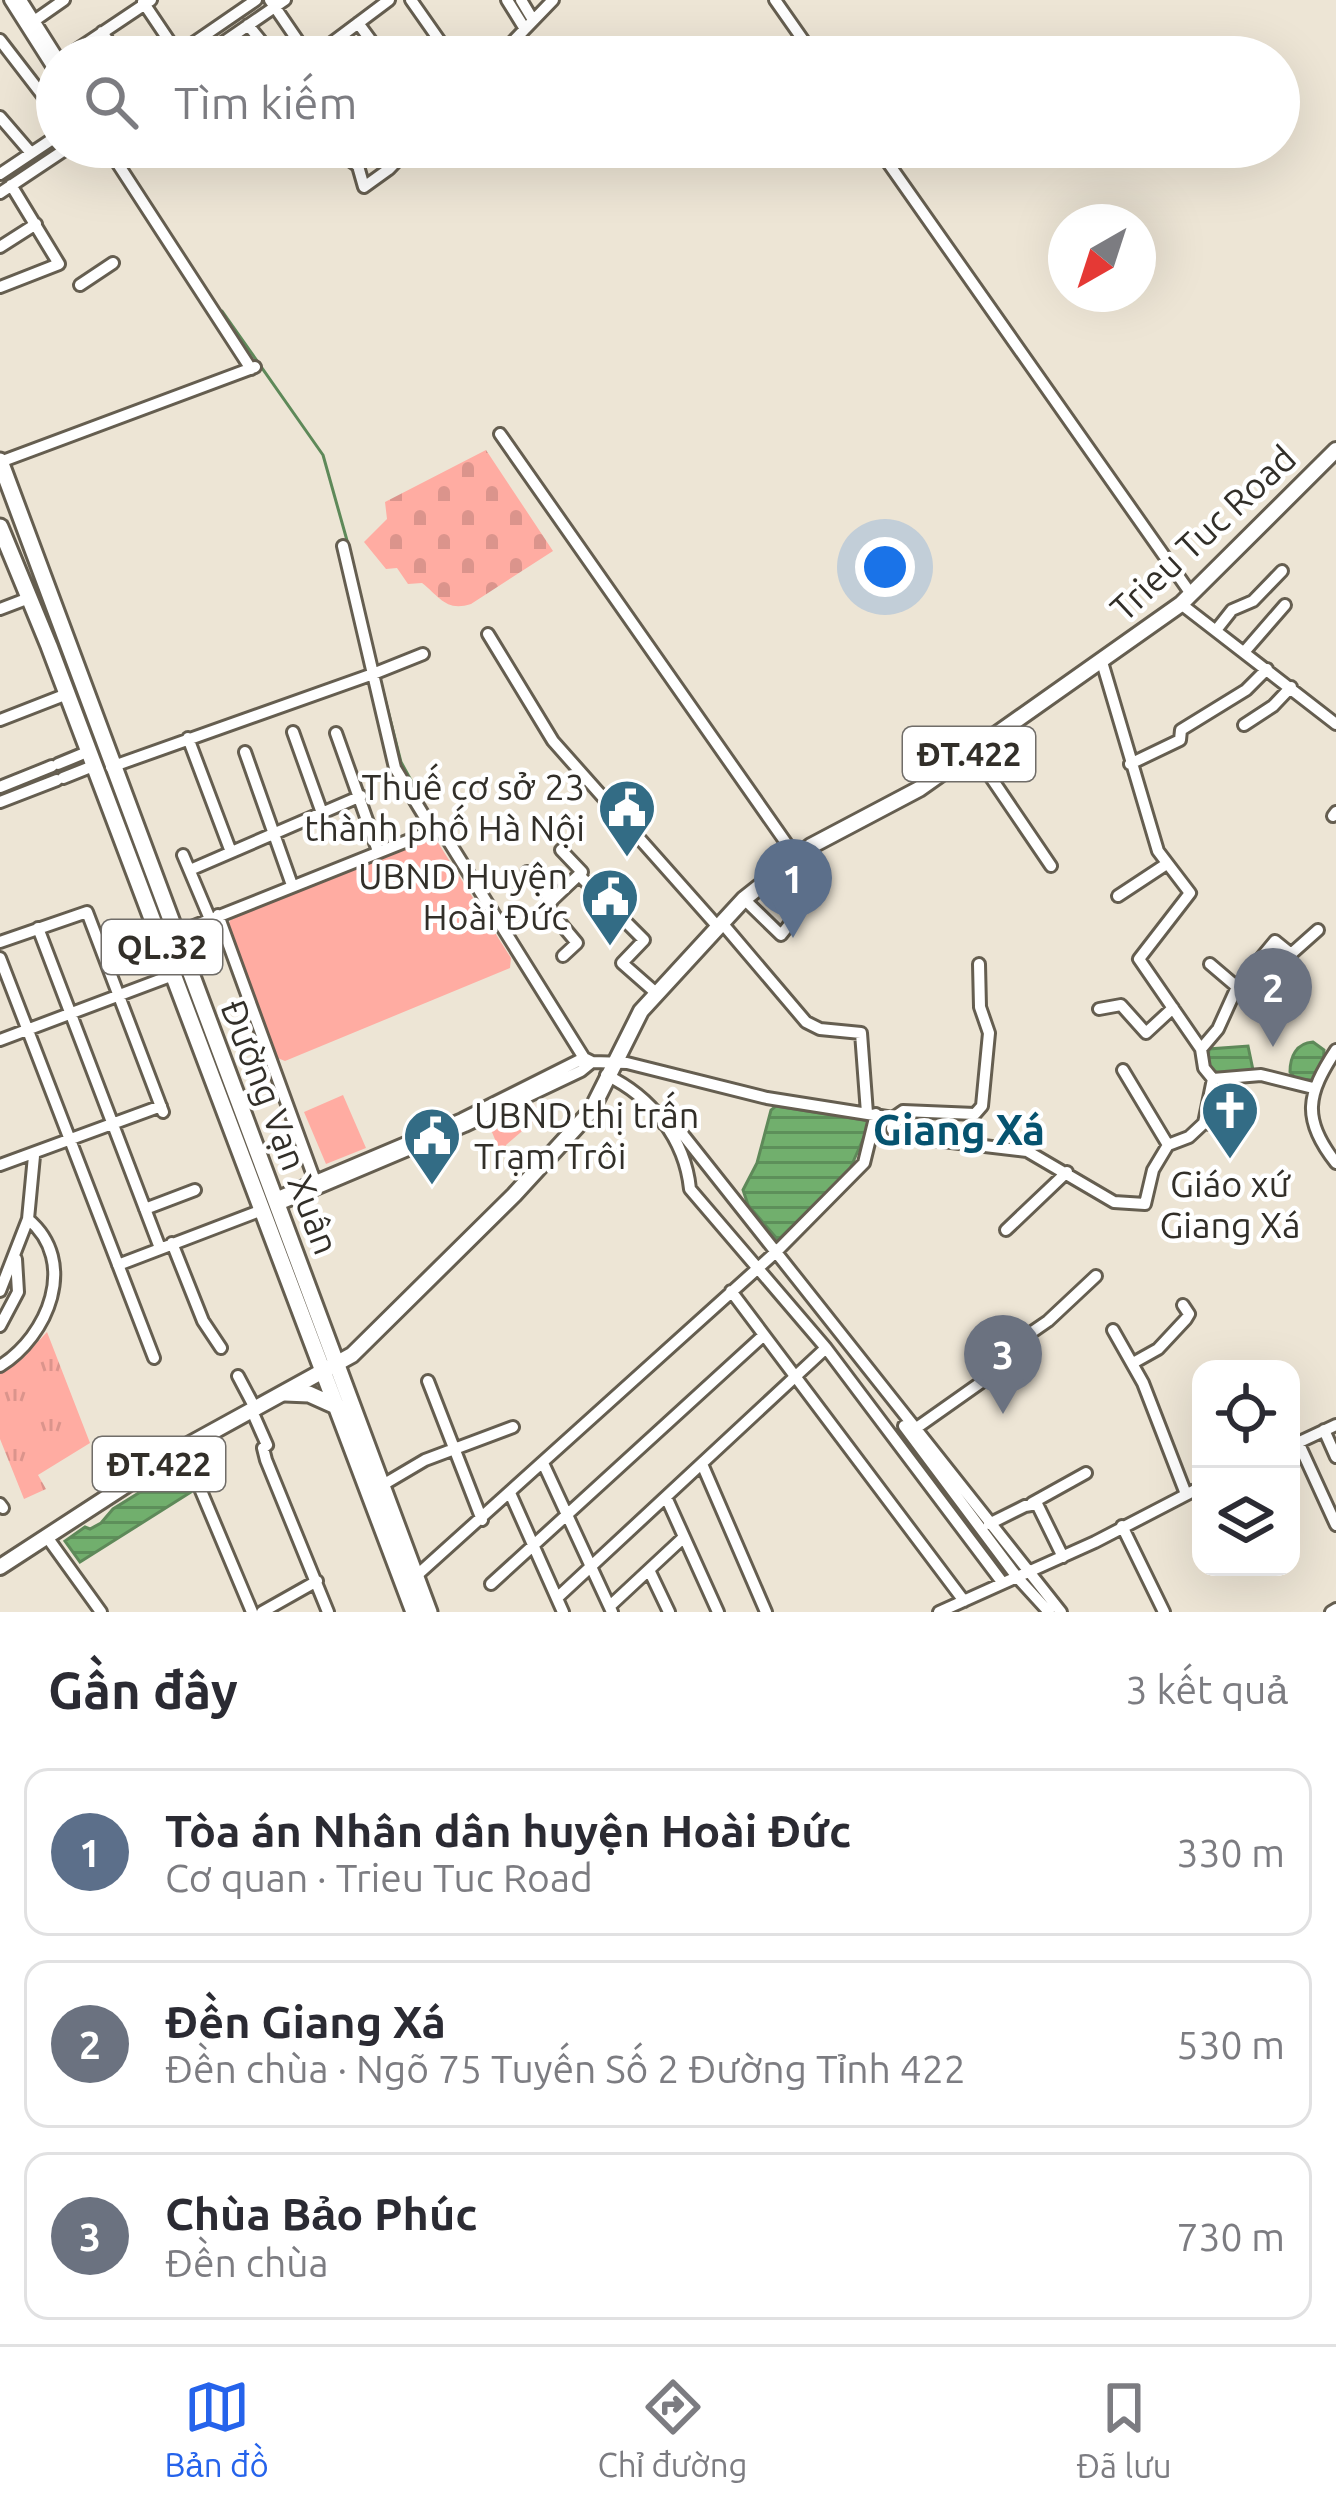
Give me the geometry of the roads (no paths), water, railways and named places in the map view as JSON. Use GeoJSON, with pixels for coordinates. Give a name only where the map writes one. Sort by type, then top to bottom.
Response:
{"type":"FeatureCollection","features":[{"type":"Feature","properties":{"kind":"highway","name":"Đường Vạn Xuân"},"geometry":{"type":"LineString","coordinates":[[0,461],[174,934],[218,1073]]}},
{"type":"Feature","properties":{"kind":"highway","name":"Đường Vạn Xuân"},"geometry":{"type":"LineString","coordinates":[[0,527],[68,694],[172,975],[272,1204],[330,1365],[429,1612]]}},
{"type":"Feature","properties":{"kind":"highway","name":"Đường Vạn Xuân"},"geometry":{"type":"LineString","coordinates":[[330,1365],[338,1407],[414,1612]]}},
{"type":"Feature","properties":{"kind":"highway"},"geometry":{"type":"LineString","coordinates":[[285,1393],[309,1394],[338,1407]]}},
{"type":"Feature","properties":{"kind":"main road","name":"Trieu Tuc Road"},"geometry":{"type":"LineString","coordinates":[[609,1068],[655,992],[744,899],[796,857],[920,789],[1186,599],[1336,450]]}},
{"type":"Feature","properties":{"kind":"main road","name":"ĐT.422"},"geometry":{"type":"LineString","coordinates":[[0,1567],[183,1448],[357,1350],[514,1195],[590,1111],[609,1068]]}},
{"type":"Feature","properties":{"kind":"street"},"geometry":{"type":"LineString","coordinates":[[10,0],[36,41]]}},
{"type":"Feature","properties":{"kind":"street"},"geometry":{"type":"LineString","coordinates":[[20,0],[44,36]]}},
{"type":"Feature","properties":{"kind":"street"},"geometry":{"type":"LineString","coordinates":[[34,21],[64,0]]}},
{"type":"Feature","properties":{"kind":"street"},"geometry":{"type":"LineString","coordinates":[[204,36],[256,0]]}},
{"type":"Feature","properties":{"kind":"street"},"geometry":{"type":"LineString","coordinates":[[340,36],[388,0]]}},
{"type":"Feature","properties":{"kind":"street"},"geometry":{"type":"LineString","coordinates":[[411,0],[436,36]]}},
{"type":"Feature","properties":{"kind":"street"},"geometry":{"type":"LineString","coordinates":[[507,0],[529,25]]}},
{"type":"Feature","properties":{"kind":"street"},"geometry":{"type":"LineString","coordinates":[[520,0],[529,25]]}},
{"type":"Feature","properties":{"kind":"street"},"geometry":{"type":"LineString","coordinates":[[518,36],[553,0]]}},
{"type":"Feature","properties":{"kind":"street"},"geometry":{"type":"LineString","coordinates":[[775,0],[800,36]]}},
{"type":"Feature","properties":{"kind":"street"},"geometry":{"type":"LineString","coordinates":[[96,36],[146,1],[165,36]]}},
{"type":"Feature","properties":{"kind":"street"},"geometry":{"type":"LineString","coordinates":[[232,36],[276,2],[298,36]]}},
{"type":"Feature","properties":{"kind":"street"},"geometry":{"type":"LineString","coordinates":[[358,23],[368,36]]}},
{"type":"Feature","properties":{"kind":"street"},"geometry":{"type":"LineString","coordinates":[[248,25],[257,36]]}},
{"type":"Feature","properties":{"kind":"street"},"geometry":{"type":"LineString","coordinates":[[102,32],[105,36]]}},
{"type":"Feature","properties":{"kind":"street"},"geometry":{"type":"LineString","coordinates":[[0,40],[36,87]]}},
{"type":"Feature","properties":{"kind":"street"},"geometry":{"type":"LineString","coordinates":[[0,117],[31,153]]}},
{"type":"Feature","properties":{"kind":"street"},"geometry":{"type":"LineString","coordinates":[[2,168],[36,150]]}},
{"type":"Feature","properties":{"kind":"street"},"geometry":{"type":"LineString","coordinates":[[0,287],[62,263],[5,189],[37,168]]}},
{"type":"Feature","properties":{"kind":"street"},"geometry":{"type":"LineString","coordinates":[[0,461],[253,368],[120,168]]}},
{"type":"Feature","properties":{"kind":"street"},"geometry":{"type":"LineString","coordinates":[[359,168],[364,187],[389,169]]}},
{"type":"Feature","properties":{"kind":"street"},"geometry":{"type":"LineString","coordinates":[[891,168],[1186,599],[1216,629],[1336,724]]}},
{"type":"Feature","properties":{"kind":"street"},"geometry":{"type":"LineString","coordinates":[[0,247],[36,224]]}},
{"type":"Feature","properties":{"kind":"street"},"geometry":{"type":"LineString","coordinates":[[80,285],[113,263]]}},
{"type":"Feature","properties":{"kind":"street"},"geometry":{"type":"LineString","coordinates":[[500,434],[796,857]]}},
{"type":"Feature","properties":{"kind":"street"},"geometry":{"type":"LineString","coordinates":[[343,546],[393,763],[432,829],[446,837],[588,1060],[609,1068],[893,1118],[903,1111],[975,1114],[982,1106],[989,1033],[980,1007],[979,964]]}},
{"type":"Feature","properties":{"kind":"street"},"geometry":{"type":"LineString","coordinates":[[1216,629],[1232,610],[1253,601],[1282,572]]}},
{"type":"Feature","properties":{"kind":"street"},"geometry":{"type":"LineString","coordinates":[[0,609],[29,598]]}},
{"type":"Feature","properties":{"kind":"street"},"geometry":{"type":"LineString","coordinates":[[1245,651],[1285,605]]}},
{"type":"Feature","properties":{"kind":"street"},"geometry":{"type":"LineString","coordinates":[[415,1577],[777,1251],[864,1162],[872,1114],[861,1034],[820,1029],[806,1022],[553,741],[488,634]]}},
{"type":"Feature","properties":{"kind":"street"},"geometry":{"type":"LineString","coordinates":[[111,767],[423,654]]}},
{"type":"Feature","properties":{"kind":"street"},"geometry":{"type":"LineString","coordinates":[[1102,662],[1165,866],[1190,893],[1139,959],[1201,1049]]}},
{"type":"Feature","properties":{"kind":"street"},"geometry":{"type":"LineString","coordinates":[[1130,764],[1180,740],[1181,730],[1246,690],[1268,669]]}},
{"type":"Feature","properties":{"kind":"street"},"geometry":{"type":"LineString","coordinates":[[1244,725],[1291,687]]}},
{"type":"Feature","properties":{"kind":"street"},"geometry":{"type":"LineString","coordinates":[[0,720],[68,694]]}},
{"type":"Feature","properties":{"kind":"street"},"geometry":{"type":"LineString","coordinates":[[293,732],[322,813]]}},
{"type":"Feature","properties":{"kind":"street"},"geometry":{"type":"LineString","coordinates":[[336,733],[378,850]]}},
{"type":"Feature","properties":{"kind":"street"},"geometry":{"type":"LineString","coordinates":[[188,738],[231,852]]}},
{"type":"Feature","properties":{"kind":"street"},"geometry":{"type":"LineString","coordinates":[[973,751],[1051,866]]}},
{"type":"Feature","properties":{"kind":"street"},"geometry":{"type":"LineString","coordinates":[[245,752],[292,885]]}},
{"type":"Feature","properties":{"kind":"street"},"geometry":{"type":"LineString","coordinates":[[0,787],[55,765],[90,759]]}},
{"type":"Feature","properties":{"kind":"street"},"geometry":{"type":"LineString","coordinates":[[0,802],[60,779],[90,759]]}},
{"type":"Feature","properties":{"kind":"street"},"geometry":{"type":"LineString","coordinates":[[190,870],[361,796]]}},
{"type":"Feature","properties":{"kind":"street"},"geometry":{"type":"LineString","coordinates":[[174,934],[432,829]]}},
{"type":"Feature","properties":{"kind":"street"},"geometry":{"type":"LineString","coordinates":[[561,850],[582,872],[546,906],[577,943],[563,956]]}},
{"type":"Feature","properties":{"kind":"street"},"geometry":{"type":"LineString","coordinates":[[183,855],[214,917],[315,1181]]}},
{"type":"Feature","properties":{"kind":"street"},"geometry":{"type":"LineString","coordinates":[[1118,896],[1165,866]]}},
{"type":"Feature","properties":{"kind":"street"},"geometry":{"type":"LineString","coordinates":[[527,872],[552,901]]}},
{"type":"Feature","properties":{"kind":"street"},"geometry":{"type":"LineString","coordinates":[[579,874],[644,940],[610,975]]}},
{"type":"Feature","properties":{"kind":"street"},"geometry":{"type":"LineString","coordinates":[[744,899],[781,934],[794,920]]}},
{"type":"Feature","properties":{"kind":"street"},"geometry":{"type":"LineString","coordinates":[[0,942],[88,912],[162,1109],[0,1166]]}},
{"type":"Feature","properties":{"kind":"street"},"geometry":{"type":"LineString","coordinates":[[38,928],[145,1209],[220,1348]]}},
{"type":"Feature","properties":{"kind":"street"},"geometry":{"type":"LineString","coordinates":[[893,1118],[892,1129],[900,1136],[1027,1151],[1114,1202],[1145,1204],[1154,1169],[1168,1145],[1201,1130],[1204,1123],[1213,1079],[1200,1058],[1201,1049],[1218,1029],[1237,988],[1275,940],[1291,954],[1318,930]]}},
{"type":"Feature","properties":{"kind":"street"},"geometry":{"type":"LineString","coordinates":[[0,958],[154,1358]]}},
{"type":"Feature","properties":{"kind":"street"},"geometry":{"type":"LineString","coordinates":[[622,963],[655,992]]}},
{"type":"Feature","properties":{"kind":"street"},"geometry":{"type":"LineString","coordinates":[[1210,964],[1237,988]]}},
{"type":"Feature","properties":{"kind":"street"},"geometry":{"type":"LineString","coordinates":[[0,1040],[172,975]]}},
{"type":"Feature","properties":{"kind":"street"},"geometry":{"type":"LineString","coordinates":[[1099,1009],[1121,1006],[1146,1033],[1173,1008]]}},
{"type":"Feature","properties":{"kind":"street"},"geometry":{"type":"LineString","coordinates":[[1336,1050],[1313,1088],[1309,1107],[1322,1145],[1336,1163]]}},
{"type":"Feature","properties":{"kind":"street"},"geometry":{"type":"LineString","coordinates":[[272,1204],[588,1060]]}},
{"type":"Feature","properties":{"kind":"street"},"geometry":{"type":"LineString","coordinates":[[118,1265],[465,1126],[588,1060]]}},
{"type":"Feature","properties":{"kind":"street"},"geometry":{"type":"LineString","coordinates":[[609,1068],[645,1097],[687,1164],[690,1190],[826,1348],[1002,1582]]}},
{"type":"Feature","properties":{"kind":"street"},"geometry":{"type":"LineString","coordinates":[[1124,1070],[1168,1145]]}},
{"type":"Feature","properties":{"kind":"street"},"geometry":{"type":"LineString","coordinates":[[1213,1079],[1261,1075],[1313,1088]]}},
{"type":"Feature","properties":{"kind":"street"},"geometry":{"type":"LineString","coordinates":[[1204,1123],[1242,1130]]}},
{"type":"Feature","properties":{"kind":"street"},"geometry":{"type":"LineString","coordinates":[[664,1124],[675,1124],[699,1153],[989,1524],[1022,1575],[1061,1612]]}},
{"type":"Feature","properties":{"kind":"street"},"geometry":{"type":"LineString","coordinates":[[687,1164],[699,1153]]}},
{"type":"Feature","properties":{"kind":"street"},"geometry":{"type":"LineString","coordinates":[[0,1291],[28,1219],[34,1156]]}},
{"type":"Feature","properties":{"kind":"street"},"geometry":{"type":"LineString","coordinates":[[1006,1229],[1067,1172]]}},
{"type":"Feature","properties":{"kind":"street"},"geometry":{"type":"LineString","coordinates":[[145,1209],[195,1190]]}},
{"type":"Feature","properties":{"kind":"street"},"geometry":{"type":"LineString","coordinates":[[0,1366],[37,1332],[52,1293],[49,1248],[28,1219]]}},
{"type":"Feature","properties":{"kind":"street"},"geometry":{"type":"LineString","coordinates":[[0,1326],[18,1292],[15,1256]]}},
{"type":"Feature","properties":{"kind":"street"},"geometry":{"type":"LineString","coordinates":[[915,1429],[983,1381],[1006,1350],[1048,1321],[1096,1276]]}},
{"type":"Feature","properties":{"kind":"street"},"geometry":{"type":"LineString","coordinates":[[731,1291],[964,1601]]}},
{"type":"Feature","properties":{"kind":"street"},"geometry":{"type":"LineString","coordinates":[[1133,1364],[1158,1349],[1186,1319],[1190,1314],[1183,1305]]}},
{"type":"Feature","properties":{"kind":"street"},"geometry":{"type":"LineString","coordinates":[[1113,1330],[1133,1364],[1186,1494]]}},
{"type":"Feature","properties":{"kind":"street"},"geometry":{"type":"LineString","coordinates":[[490,1584],[764,1335]]}},
{"type":"Feature","properties":{"kind":"street"},"geometry":{"type":"LineString","coordinates":[[557,1598],[826,1348]]}},
{"type":"Feature","properties":{"kind":"street"},"geometry":{"type":"LineString","coordinates":[[238,1376],[267,1445],[263,1448],[266,1460],[328,1612]]}},
{"type":"Feature","properties":{"kind":"street"},"geometry":{"type":"LineString","coordinates":[[428,1381],[482,1520]]}},
{"type":"Feature","properties":{"kind":"street"},"geometry":{"type":"LineString","coordinates":[[900,1420],[1049,1612]]}},
{"type":"Feature","properties":{"kind":"street"},"geometry":{"type":"LineString","coordinates":[[381,1486],[453,1449],[512,1427]]}},
{"type":"Feature","properties":{"kind":"street"},"geometry":{"type":"LineString","coordinates":[[1300,1441],[1330,1427],[1336,1457]]}},
{"type":"Feature","properties":{"kind":"street"},"geometry":{"type":"LineString","coordinates":[[183,1448],[252,1612]]}},
{"type":"Feature","properties":{"kind":"street"},"geometry":{"type":"LineString","coordinates":[[1300,1456],[1336,1525]]}},
{"type":"Feature","properties":{"kind":"street"},"geometry":{"type":"LineString","coordinates":[[543,1463],[611,1609],[682,1538]]}},
{"type":"Feature","properties":{"kind":"street"},"geometry":{"type":"LineString","coordinates":[[702,1464],[766,1612]]}},
{"type":"Feature","properties":{"kind":"street"},"geometry":{"type":"LineString","coordinates":[[989,1524],[1086,1473]]}},
{"type":"Feature","properties":{"kind":"street"},"geometry":{"type":"LineString","coordinates":[[939,1612],[1063,1557],[1192,1491]]}},
{"type":"Feature","properties":{"kind":"street"},"geometry":{"type":"LineString","coordinates":[[510,1493],[563,1612]]}},
{"type":"Feature","properties":{"kind":"street"},"geometry":{"type":"LineString","coordinates":[[666,1498],[718,1612]]}},
{"type":"Feature","properties":{"kind":"street"},"geometry":{"type":"LineString","coordinates":[[1032,1503],[1040,1507],[1063,1557]]}},
{"type":"Feature","properties":{"kind":"street"},"geometry":{"type":"LineString","coordinates":[[1122,1526],[1164,1612]]}},
{"type":"Feature","properties":{"kind":"street"},"geometry":{"type":"LineString","coordinates":[[47,1537],[101,1612]]}},
{"type":"Feature","properties":{"kind":"street"},"geometry":{"type":"LineString","coordinates":[[650,1570],[669,1612]]}},
{"type":"Feature","properties":{"kind":"street"},"geometry":{"type":"LineString","coordinates":[[262,1612],[316,1581]]}},
{"type":"Feature","properties":{"kind":"waterway"},"geometry":{"type":"LineString","coordinates":[[222,311],[323,455],[348,544]]}},
{"type":"Feature","properties":{"kind":"waterway"},"geometry":{"type":"LineString","coordinates":[[351,559],[377,666]]}},
{"type":"Feature","properties":{"kind":"waterway"},"geometry":{"type":"LineString","coordinates":[[379,675],[401,762],[418,793]]}},
{"type":"Feature","properties":{"kind":"place","name":"Thuế cơ sở 23 thành phố Hà Nội"},"geometry":{"type":"Point","coordinates":[627,859]}},
{"type":"Feature","properties":{"kind":"place","name":"Tòa án Nhân dân huyện Hoài Đức"},"geometry":{"type":"Point","coordinates":[793,938]}},
{"type":"Feature","properties":{"kind":"place","name":"UBND Huyện Hoài Đức"},"geometry":{"type":"Point","coordinates":[610,948]}},
{"type":"Feature","properties":{"kind":"place","name":"Đền Giang Xá"},"geometry":{"type":"Point","coordinates":[1273,1047]}},
{"type":"Feature","properties":{"kind":"place","name":"Giáo xứ Giang Xá"},"geometry":{"type":"Point","coordinates":[1230,1161]}},
{"type":"Feature","properties":{"kind":"place","name":"UBND thị trấn Trạm Trôi"},"geometry":{"type":"Point","coordinates":[432,1187]}},
{"type":"Feature","properties":{"kind":"place","name":"Chùa Bảo Phúc"},"geometry":{"type":"Point","coordinates":[1003,1414]}},
{"type":"Feature","properties":{"kind":"district","name":"Giang Xá"},"geometry":{"type":"Point","coordinates":[959,1130]}}]}
